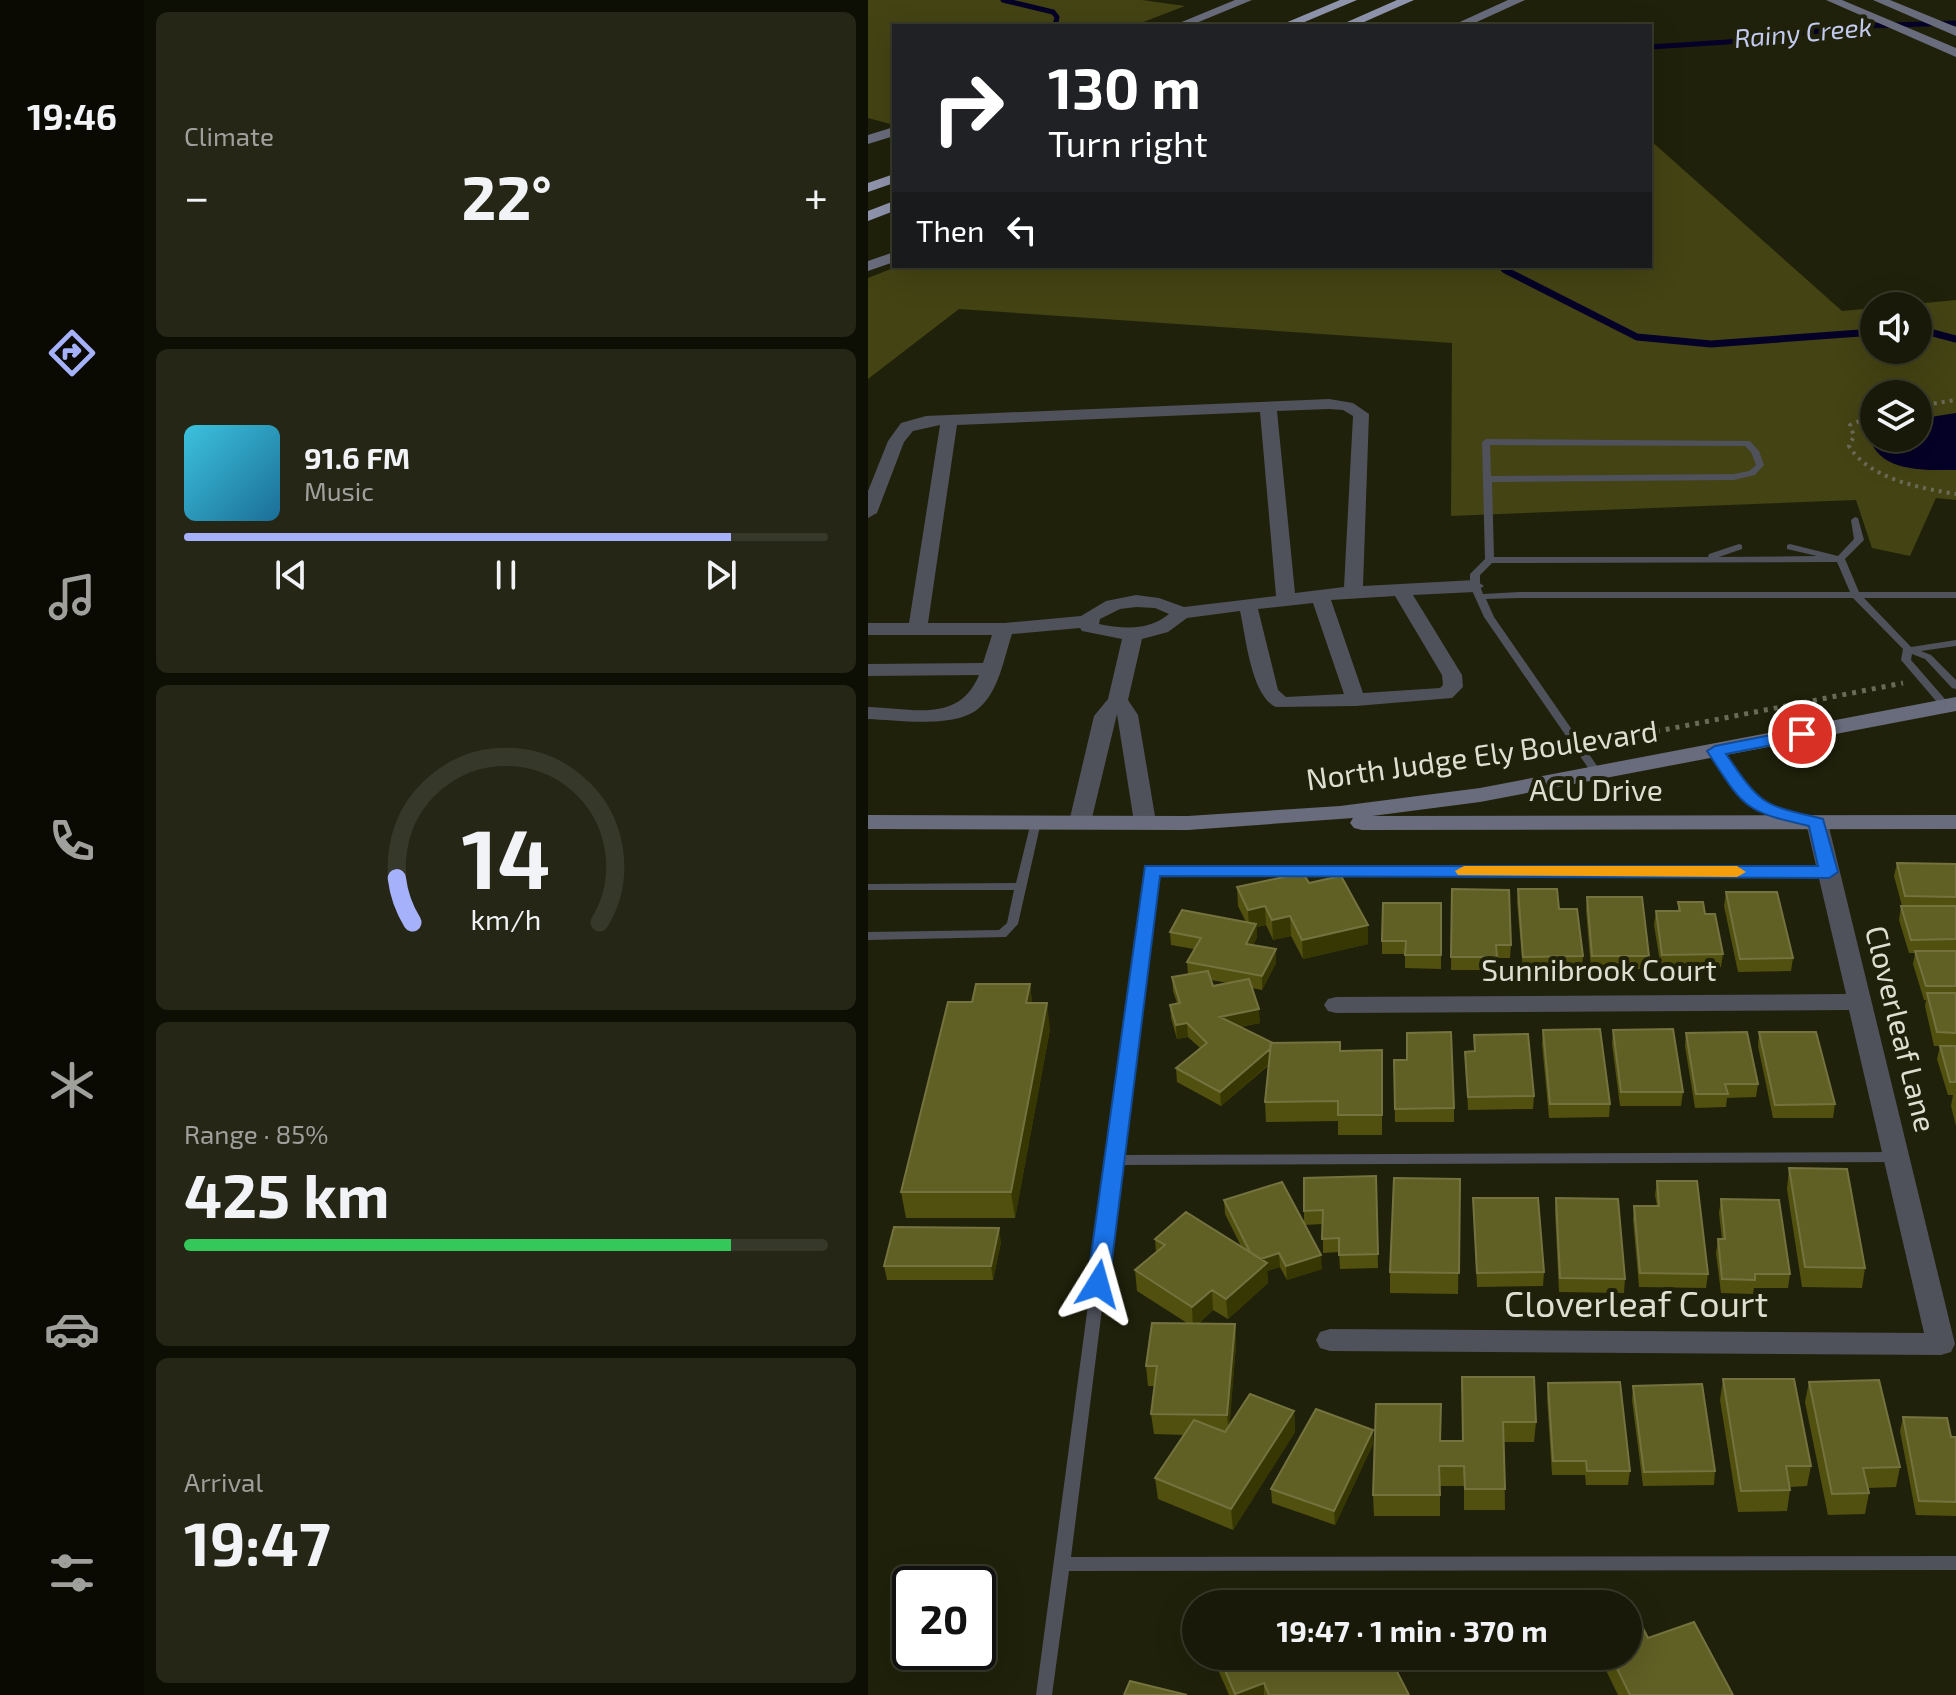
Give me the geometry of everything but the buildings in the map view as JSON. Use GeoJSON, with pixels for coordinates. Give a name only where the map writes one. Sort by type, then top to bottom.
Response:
{"type":"FeatureCollection","features":[{"type":"Feature","properties":{"kind":"highway"},"geometry":{"type":"LineString","coordinates":[[1289,24],[1351,0]]}},
{"type":"Feature","properties":{"kind":"highway"},"geometry":{"type":"LineString","coordinates":[[1349,24],[1408,0]]}},
{"type":"Feature","properties":{"kind":"highway"},"geometry":{"type":"LineString","coordinates":[[868,188],[892,179]]}},
{"type":"Feature","properties":{"kind":"highway"},"geometry":{"type":"LineString","coordinates":[[868,216],[892,207]]}},
{"type":"Feature","properties":{"kind":"street"},"geometry":{"type":"LineString","coordinates":[[1183,24],[1246,0]]}},
{"type":"Feature","properties":{"kind":"street"},"geometry":{"type":"LineString","coordinates":[[1462,24],[1519,0]]}},
{"type":"Feature","properties":{"kind":"street"},"geometry":{"type":"LineString","coordinates":[[1832,0],[1956,53]]}},
{"type":"Feature","properties":{"kind":"street"},"geometry":{"type":"LineString","coordinates":[[1880,1],[1956,32]]}},
{"type":"Feature","properties":{"kind":"street"},"geometry":{"type":"LineString","coordinates":[[868,140],[892,132]]}},
{"type":"Feature","properties":{"kind":"street"},"geometry":{"type":"LineString","coordinates":[[868,266],[892,258]]}},
{"type":"Feature","properties":{"kind":"street"},"geometry":{"type":"LineString","coordinates":[[1268,406],[1286,600]]}},
{"type":"Feature","properties":{"kind":"street"},"geometry":{"type":"LineString","coordinates":[[868,513],[896,441],[907,427],[926,421],[1268,406],[1347,406],[1361,414],[1353,592]]}},
{"type":"Feature","properties":{"kind":"street"},"geometry":{"type":"LineString","coordinates":[[918,629],[949,421]]}},
{"type":"Feature","properties":{"kind":"street"},"geometry":{"type":"LineString","coordinates":[[1248,605],[1268,690],[1274,699],[1283,703],[1445,694],[1453,687],[1452,675],[1401,590]]}},
{"type":"Feature","properties":{"kind":"street"},"geometry":{"type":"LineString","coordinates":[[1181,613],[1164,602],[1124,602],[1105,607],[1091,616],[1089,627],[1110,633],[1133,634],[1159,630],[1181,613],[1353,592],[1477,592]]}},
{"type":"Feature","properties":{"kind":"street"},"geometry":{"type":"LineString","coordinates":[[1320,596],[1356,700]]}},
{"type":"Feature","properties":{"kind":"street"},"geometry":{"type":"LineString","coordinates":[[868,629],[1004,629],[1090,621]]}},
{"type":"Feature","properties":{"kind":"street"},"geometry":{"type":"LineString","coordinates":[[868,713],[959,713],[972,704],[1004,629]]}},
{"type":"Feature","properties":{"kind":"street"},"geometry":{"type":"LineString","coordinates":[[1080,822],[1104,716],[1118,700],[1133,634]]}},
{"type":"Feature","properties":{"kind":"street"},"geometry":{"type":"LineString","coordinates":[[868,670],[989,669]]}},
{"type":"Feature","properties":{"kind":"street","name":"North Judge Ely Boulevard"},"geometry":{"type":"LineString","coordinates":[[868,822],[1188,823],[1340,813],[1480,795],[1715,751],[1953,698]]}},
{"type":"Feature","properties":{"kind":"street"},"geometry":{"type":"LineString","coordinates":[[1118,700],[1128,715],[1145,822]]}},
{"type":"Feature","properties":{"kind":"street","name":"ACU Drive"},"geometry":{"type":"LineString","coordinates":[[1188,823],[1956,822]]}},
{"type":"Feature","properties":{"kind":"street","name":"Cloverleaf Lane"},"geometry":{"type":"LineString","coordinates":[[1817,823],[1941,1344]]}},
{"type":"Feature","properties":{"kind":"street","name":"Sunnibrook Court"},"geometry":{"type":"LineString","coordinates":[[1336,1005],[1862,1002]]}},
{"type":"Feature","properties":{"kind":"street","name":"Cloverleaf Court"},"geometry":{"type":"LineString","coordinates":[[1330,1340],[1941,1344]]}},
{"type":"Feature","properties":{"kind":"lane"},"geometry":{"type":"LineString","coordinates":[[1488,479],[1734,477],[1752,473],[1760,465],[1755,451],[1747,443],[1486,442],[1490,560]]}},
{"type":"Feature","properties":{"kind":"lane"},"geometry":{"type":"LineString","coordinates":[[1597,773],[1489,617],[1477,592],[1475,574],[1490,560],[1840,559],[1859,540],[1855,520]]}},
{"type":"Feature","properties":{"kind":"lane"},"geometry":{"type":"LineString","coordinates":[[1704,559],[1739,547]]}},
{"type":"Feature","properties":{"kind":"lane"},"geometry":{"type":"LineString","coordinates":[[1790,547],[1840,559]]}},
{"type":"Feature","properties":{"kind":"lane"},"geometry":{"type":"LineString","coordinates":[[1840,559],[1856,595],[1908,649],[1928,657],[1953,698]]}},
{"type":"Feature","properties":{"kind":"lane"},"geometry":{"type":"LineString","coordinates":[[1477,592],[1956,595]]}},
{"type":"Feature","properties":{"kind":"lane"},"geometry":{"type":"LineString","coordinates":[[1908,649],[1956,643]]}},
{"type":"Feature","properties":{"kind":"lane"},"geometry":{"type":"LineString","coordinates":[[1908,649],[1906,660],[1953,698]]}},
{"type":"Feature","properties":{"kind":"lane"},"geometry":{"type":"LineString","coordinates":[[1715,751],[1747,799],[1769,812],[1817,823]]}},
{"type":"Feature","properties":{"kind":"lane"},"geometry":{"type":"LineString","coordinates":[[868,936],[1002,934],[1012,924],[1036,822]]}},
{"type":"Feature","properties":{"kind":"lane"},"geometry":{"type":"LineString","coordinates":[[1044,1695],[1152,870],[1829,872]]}},
{"type":"Feature","properties":{"kind":"lane"},"geometry":{"type":"LineString","coordinates":[[868,887],[1021,886]]}},
{"type":"Feature","properties":{"kind":"lane"},"geometry":{"type":"LineString","coordinates":[[1114,1160],[1898,1157]]}},
{"type":"Feature","properties":{"kind":"lane"},"geometry":{"type":"LineString","coordinates":[[1062,1564],[1956,1563]]}},
{"type":"Feature","properties":{"kind":"path"},"geometry":{"type":"LineString","coordinates":[[1932,404],[1956,400]]}},
{"type":"Feature","properties":{"kind":"path"},"geometry":{"type":"LineString","coordinates":[[1860,421],[1850,425],[1854,436],[1849,446],[1853,455],[1879,473],[1956,494]]}},
{"type":"Feature","properties":{"kind":"path"},"geometry":{"type":"LineString","coordinates":[[1597,743],[1912,681]]}},
{"type":"Feature","properties":{"kind":"path"},"geometry":{"type":"LineString","coordinates":[[1539,755],[1562,750]]}},
{"type":"Feature","properties":{"kind":"shaded area"},"geometry":{"type":"Polygon","coordinates":[[[868,0],[1142,0],[1185,6],[1138,24],[892,24],[892,124],[868,118],[868,0]]]}},
{"type":"Feature","properties":{"kind":"shaded area"},"geometry":{"type":"Polygon","coordinates":[[[1652,142],[1842,311],[1860,309],[1860,364],[1932,364],[1932,302],[1956,300],[1956,500],[1936,498],[1910,556],[1872,548],[1856,500],[1451,516],[1452,343],[959,309],[868,379],[868,278],[893,268],[1652,268],[1652,142]]]}},
{"type":"Feature","properties":{"kind":"shaded area"},"geometry":{"type":"Polygon","coordinates":[[[1956,413],[1956,470],[1906,467],[1894,464],[1878,452],[1932,452],[1932,417],[1956,413]]]}},
{"type":"Feature","properties":{"kind":"waterway","name":"Rainy Creek"},"geometry":{"type":"LineString","coordinates":[[1003,0],[1053,12],[1057,17],[1055,24]]}},
{"type":"Feature","properties":{"kind":"waterway","name":"Rainy Creek"},"geometry":{"type":"LineString","coordinates":[[1652,47],[1727,42],[1860,26],[1956,23]]}},
{"type":"Feature","properties":{"kind":"waterway"},"geometry":{"type":"LineString","coordinates":[[1502,268],[1509,272]]}},
{"type":"Feature","properties":{"kind":"waterway"},"geometry":{"type":"LineString","coordinates":[[1505,270],[1637,337],[1711,344],[1860,333]]}},
{"type":"Feature","properties":{"kind":"waterway"},"geometry":{"type":"LineString","coordinates":[[1932,333],[1956,339]]}},
{"type":"Feature","properties":{"kind":"slow traffic"},"geometry":{"type":"LineString","coordinates":[[1464,871],[1737,872]]}},
{"type":"Feature","properties":{"kind":"route"},"geometry":{"type":"LineString","coordinates":[[1098,1284],[1152,870],[1829,872],[1817,823],[1769,812],[1747,799],[1715,751],[1802,734]]}}]}
